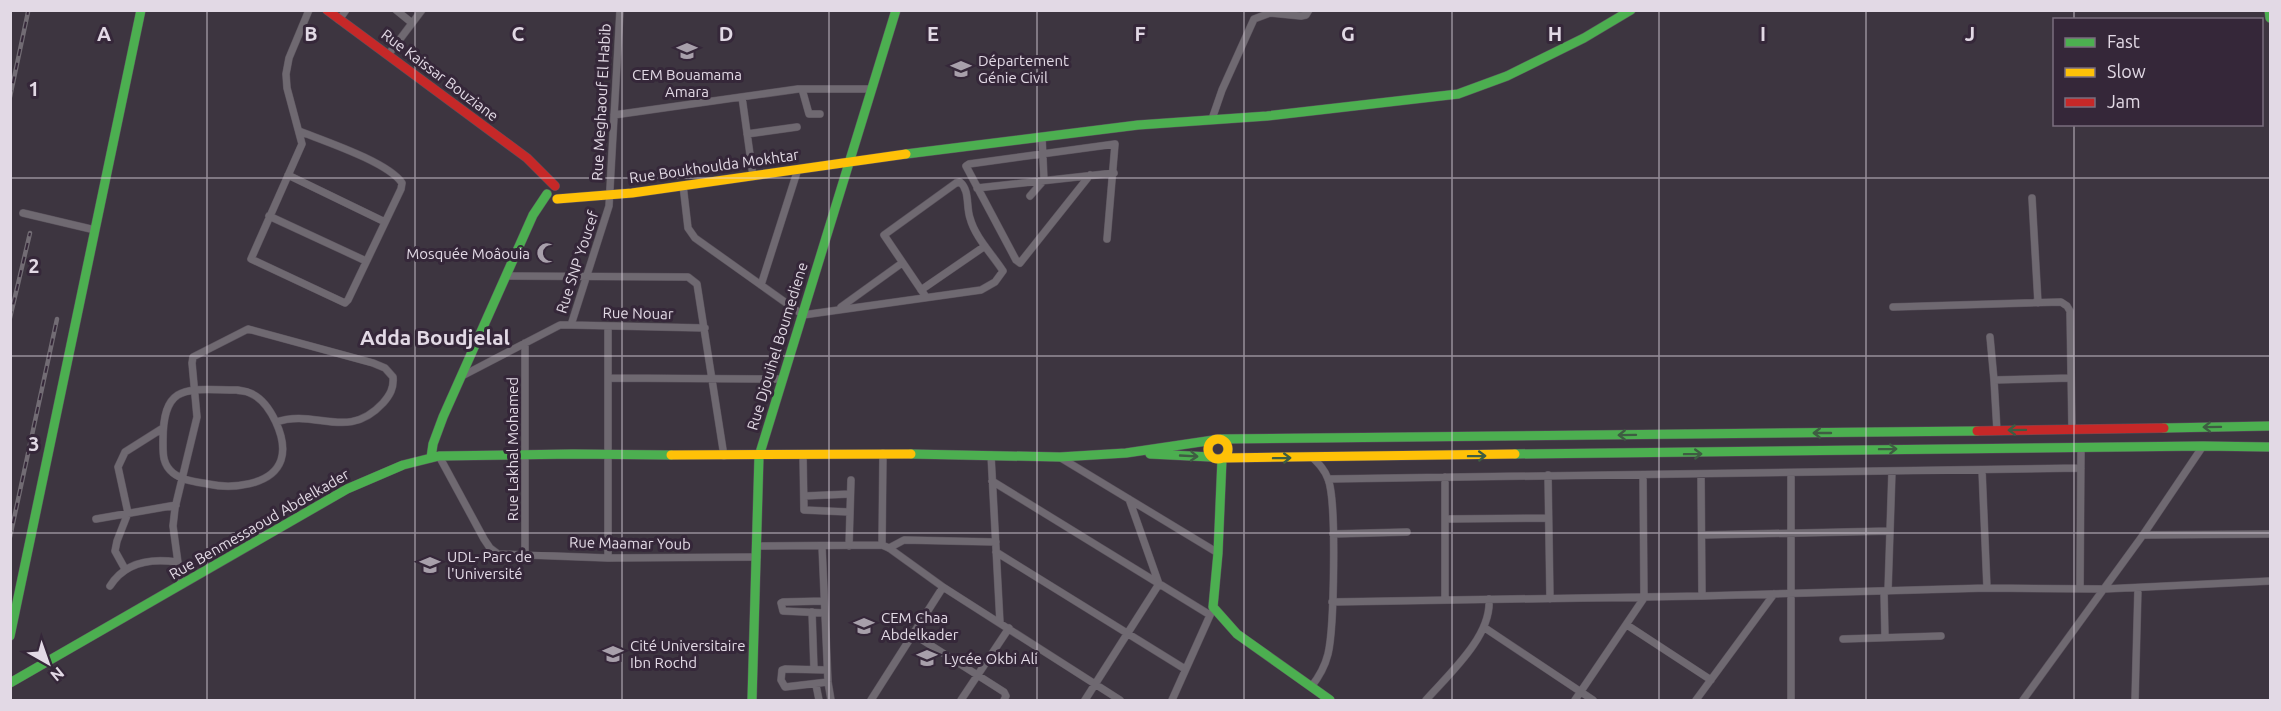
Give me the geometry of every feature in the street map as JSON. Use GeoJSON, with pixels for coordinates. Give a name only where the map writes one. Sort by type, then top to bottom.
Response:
{"type":"FeatureCollection","features":[{"type":"Feature","properties":{"kind":"main road"},"geometry":{"type":"LineString","coordinates":[[10,636],[141,10]]}},
{"type":"Feature","properties":{"kind":"main road","name":"Rue Kaissar Bouziane"},"geometry":{"type":"LineString","coordinates":[[327,10],[534,164],[552,190]]}},
{"type":"Feature","properties":{"kind":"main road","name":"Rue Djouihel Boumediene"},"geometry":{"type":"LineString","coordinates":[[752,700],[759,456],[896,10]]}},
{"type":"Feature","properties":{"kind":"main road","name":"Rue Boukhoulda Mokhtar"},"geometry":{"type":"LineString","coordinates":[[556,199],[610,195],[1138,124],[1345,108],[1447,96],[1475,90],[1582,39],[1630,10]]}},
{"type":"Feature","properties":{"kind":"main road"},"geometry":{"type":"LineString","coordinates":[[2269,10],[2271,18]]}},
{"type":"Feature","properties":{"kind":"main road"},"geometry":{"type":"LineString","coordinates":[[552,190],[581,198]]}},
{"type":"Feature","properties":{"kind":"main road"},"geometry":{"type":"LineString","coordinates":[[529,225],[560,194],[552,190]]}},
{"type":"Feature","properties":{"kind":"main road"},"geometry":{"type":"LineString","coordinates":[[435,457],[433,444],[443,417],[529,225],[552,190]]}},
{"type":"Feature","properties":{"kind":"main road"},"geometry":{"type":"LineString","coordinates":[[1126,453],[1218,439],[2271,426]]}},
{"type":"Feature","properties":{"kind":"main road"},"geometry":{"type":"LineString","coordinates":[[1218,439],[1227,443],[1229,449],[1218,458]]}},
{"type":"Feature","properties":{"kind":"main road"},"geometry":{"type":"LineString","coordinates":[[1218,439],[1208,447],[1218,458],[1222,489],[1212,611],[1238,634],[1330,700]]}},
{"type":"Feature","properties":{"kind":"main road"},"geometry":{"type":"LineString","coordinates":[[1126,453],[1218,458],[2271,447]]}},
{"type":"Feature","properties":{"kind":"main road","name":"Rue Benmessaoud Abdelkader"},"geometry":{"type":"LineString","coordinates":[[10,683],[347,489],[403,465],[435,457],[525,454],[759,456],[883,453],[1060,458],[1126,453]]}},
{"type":"Feature","properties":{"kind":"street"},"geometry":{"type":"LineString","coordinates":[[299,131],[372,161],[400,180],[401,189],[348,300],[343,303],[252,261],[251,256],[302,144],[287,87],[286,74],[289,58],[309,10]]}},
{"type":"Feature","properties":{"kind":"street"},"geometry":{"type":"LineString","coordinates":[[339,20],[346,10]]}},
{"type":"Feature","properties":{"kind":"street"},"geometry":{"type":"LineString","coordinates":[[396,10],[412,23]]}},
{"type":"Feature","properties":{"kind":"street"},"geometry":{"type":"LineString","coordinates":[[388,55],[422,10]]}},
{"type":"Feature","properties":{"kind":"street","name":"Rue Meghaouf El Habib"},"geometry":{"type":"LineString","coordinates":[[610,195],[620,10]]}},
{"type":"Feature","properties":{"kind":"street"},"geometry":{"type":"LineString","coordinates":[[1212,119],[1222,90],[1254,19],[1270,14],[1301,16],[1308,14],[1309,10]]}},
{"type":"Feature","properties":{"kind":"street"},"geometry":{"type":"LineString","coordinates":[[614,115],[802,89],[872,89]]}},
{"type":"Feature","properties":{"kind":"street"},"geometry":{"type":"LineString","coordinates":[[802,89],[809,114],[820,114]]}},
{"type":"Feature","properties":{"kind":"street"},"geometry":{"type":"LineString","coordinates":[[742,97],[753,176]]}},
{"type":"Feature","properties":{"kind":"street"},"geometry":{"type":"LineString","coordinates":[[747,135],[797,127]]}},
{"type":"Feature","properties":{"kind":"street"},"geometry":{"type":"LineString","coordinates":[[1030,196],[1044,180],[1042,137]]}},
{"type":"Feature","properties":{"kind":"street"},"geometry":{"type":"LineString","coordinates":[[1090,176],[1020,263],[966,169],[968,164],[1114,143],[1116,145],[1114,173],[1107,239]]}},
{"type":"Feature","properties":{"kind":"street"},"geometry":{"type":"LineString","coordinates":[[761,285],[798,170]]}},
{"type":"Feature","properties":{"kind":"street"},"geometry":{"type":"LineString","coordinates":[[977,188],[1114,173]]}},
{"type":"Feature","properties":{"kind":"street"},"geometry":{"type":"LineString","coordinates":[[288,175],[385,222]]}},
{"type":"Feature","properties":{"kind":"street"},"geometry":{"type":"LineString","coordinates":[[683,185],[691,234],[803,315],[981,290],[993,284],[1003,271],[972,225],[967,210],[964,185],[957,182],[885,234],[926,297]]}},
{"type":"Feature","properties":{"kind":"street","name":"Rue SNP Youcef"},"geometry":{"type":"LineString","coordinates":[[462,376],[562,325],[571,325],[608,211],[610,195]]}},
{"type":"Feature","properties":{"kind":"street"},"geometry":{"type":"LineString","coordinates":[[2032,198],[2038,303]]}},
{"type":"Feature","properties":{"kind":"street"},"geometry":{"type":"LineString","coordinates":[[22,213],[95,230]]}},
{"type":"Feature","properties":{"kind":"street"},"geometry":{"type":"LineString","coordinates":[[269,216],[366,261]]}},
{"type":"Feature","properties":{"kind":"street"},"geometry":{"type":"LineString","coordinates":[[921,290],[986,246]]}},
{"type":"Feature","properties":{"kind":"street"},"geometry":{"type":"LineString","coordinates":[[838,309],[902,263]]}},
{"type":"Feature","properties":{"kind":"street"},"geometry":{"type":"LineString","coordinates":[[506,276],[688,277],[697,284],[724,456]]}},
{"type":"Feature","properties":{"kind":"street"},"geometry":{"type":"LineString","coordinates":[[1893,307],[2061,302],[2067,306],[2070,311],[2072,430]]}},
{"type":"Feature","properties":{"kind":"street","name":"Rue Nouar"},"geometry":{"type":"LineString","coordinates":[[571,325],[705,328]]}},
{"type":"Feature","properties":{"kind":"street"},"geometry":{"type":"LineString","coordinates":[[608,326],[608,558]]}},
{"type":"Feature","properties":{"kind":"street"},"geometry":{"type":"LineString","coordinates":[[181,585],[173,526],[197,417],[192,359],[246,329],[373,363],[389,370],[393,377],[393,389],[382,404],[353,422],[334,423],[303,418],[276,422]]}},
{"type":"Feature","properties":{"kind":"street"},"geometry":{"type":"LineString","coordinates":[[1990,337],[1997,431]]}},
{"type":"Feature","properties":{"kind":"street","name":"Rue Lakhal Mohamed"},"geometry":{"type":"LineString","coordinates":[[525,343],[525,554]]}},
{"type":"Feature","properties":{"kind":"street"},"geometry":{"type":"LineString","coordinates":[[608,378],[783,379]]}},
{"type":"Feature","properties":{"kind":"street"},"geometry":{"type":"LineString","coordinates":[[1994,380],[2071,378]]}},
{"type":"Feature","properties":{"kind":"street"},"geometry":{"type":"LineString","coordinates":[[237,390],[251,393],[266,406],[281,431],[281,460],[272,472],[249,485],[230,487],[183,478],[173,473],[164,461],[163,428],[167,404],[181,393],[195,391],[237,390]]}},
{"type":"Feature","properties":{"kind":"street"},"geometry":{"type":"LineString","coordinates":[[125,569],[115,551],[128,513],[119,474],[120,459],[130,449],[163,428]]}},
{"type":"Feature","properties":{"kind":"street"},"geometry":{"type":"LineString","coordinates":[[2022,700],[2104,590],[2203,446]]}},
{"type":"Feature","properties":{"kind":"street"},"geometry":{"type":"LineString","coordinates":[[2080,589],[2081,448]]}},
{"type":"Feature","properties":{"kind":"street"},"geometry":{"type":"LineString","coordinates":[[883,453],[886,547]]}},
{"type":"Feature","properties":{"kind":"street"},"geometry":{"type":"LineString","coordinates":[[803,455],[804,510],[849,512]]}},
{"type":"Feature","properties":{"kind":"street"},"geometry":{"type":"LineString","coordinates":[[991,455],[1000,623]]}},
{"type":"Feature","properties":{"kind":"street","name":"Rue Maamar Youb"},"geometry":{"type":"LineString","coordinates":[[435,457],[490,548],[498,554],[608,558],[757,558]]}},
{"type":"Feature","properties":{"kind":"street"},"geometry":{"type":"LineString","coordinates":[[1311,687],[1328,654],[1332,602],[1333,534],[1331,492],[1328,479],[1322,467],[1312,457]]}},
{"type":"Feature","properties":{"kind":"street"},"geometry":{"type":"LineString","coordinates":[[1060,458],[1218,553]]}},
{"type":"Feature","properties":{"kind":"street"},"geometry":{"type":"LineString","coordinates":[[1328,479],[2081,468]]}},
{"type":"Feature","properties":{"kind":"street"},"geometry":{"type":"LineString","coordinates":[[1982,470],[1987,588]]}},
{"type":"Feature","properties":{"kind":"street"},"geometry":{"type":"LineString","coordinates":[[1885,637],[1892,471]]}},
{"type":"Feature","properties":{"kind":"street"},"geometry":{"type":"LineString","coordinates":[[1701,474],[1702,596]]}},
{"type":"Feature","properties":{"kind":"street"},"geometry":{"type":"LineString","coordinates":[[1791,474],[1791,700]]}},
{"type":"Feature","properties":{"kind":"street"},"geometry":{"type":"LineString","coordinates":[[1548,475],[1550,599]]}},
{"type":"Feature","properties":{"kind":"street"},"geometry":{"type":"LineString","coordinates":[[1575,700],[1644,598],[1643,475]]}},
{"type":"Feature","properties":{"kind":"street"},"geometry":{"type":"LineString","coordinates":[[1444,600],[1445,477]]}},
{"type":"Feature","properties":{"kind":"street"},"geometry":{"type":"LineString","coordinates":[[849,546],[851,480]]}},
{"type":"Feature","properties":{"kind":"street"},"geometry":{"type":"LineString","coordinates":[[992,482],[1159,584],[1212,611],[1172,700]]}},
{"type":"Feature","properties":{"kind":"street"},"geometry":{"type":"LineString","coordinates":[[804,496],[850,494]]}},
{"type":"Feature","properties":{"kind":"street"},"geometry":{"type":"LineString","coordinates":[[1129,499],[1159,584]]}},
{"type":"Feature","properties":{"kind":"street"},"geometry":{"type":"LineString","coordinates":[[96,519],[176,505]]}},
{"type":"Feature","properties":{"kind":"street"},"geometry":{"type":"LineString","coordinates":[[1445,519],[1548,518]]}},
{"type":"Feature","properties":{"kind":"street"},"geometry":{"type":"LineString","coordinates":[[1702,535],[1890,531]]}},
{"type":"Feature","properties":{"kind":"street"},"geometry":{"type":"LineString","coordinates":[[1333,534],[1407,532]]}},
{"type":"Feature","properties":{"kind":"street"},"geometry":{"type":"LineString","coordinates":[[2143,535],[2271,534]]}},
{"type":"Feature","properties":{"kind":"street"},"geometry":{"type":"LineString","coordinates":[[757,546],[886,547],[904,540],[996,543]]}},
{"type":"Feature","properties":{"kind":"street"},"geometry":{"type":"LineString","coordinates":[[822,546],[827,670],[831,700]]}},
{"type":"Feature","properties":{"kind":"street"},"geometry":{"type":"LineString","coordinates":[[886,547],[943,587],[1120,700]]}},
{"type":"Feature","properties":{"kind":"street"},"geometry":{"type":"LineString","coordinates":[[996,552],[1185,669]]}},
{"type":"Feature","properties":{"kind":"street"},"geometry":{"type":"LineString","coordinates":[[110,586],[125,569],[137,563],[152,560],[177,562]]}},
{"type":"Feature","properties":{"kind":"street"},"geometry":{"type":"LineString","coordinates":[[1332,602],[1644,598],[1987,588],[2104,590],[2271,581]]}},
{"type":"Feature","properties":{"kind":"street"},"geometry":{"type":"LineString","coordinates":[[1085,700],[1130,633],[1159,584]]}},
{"type":"Feature","properties":{"kind":"street"},"geometry":{"type":"LineString","coordinates":[[871,700],[943,587]]}},
{"type":"Feature","properties":{"kind":"street"},"geometry":{"type":"LineString","coordinates":[[2135,700],[2138,588]]}},
{"type":"Feature","properties":{"kind":"street"},"geometry":{"type":"LineString","coordinates":[[1696,700],[1774,594]]}},
{"type":"Feature","properties":{"kind":"street"},"geometry":{"type":"LineString","coordinates":[[1426,700],[1485,628],[1489,599]]}},
{"type":"Feature","properties":{"kind":"street"},"geometry":{"type":"LineString","coordinates":[[824,601],[781,603],[783,612],[825,613]]}},
{"type":"Feature","properties":{"kind":"street"},"geometry":{"type":"LineString","coordinates":[[812,612],[814,669]]}},
{"type":"Feature","properties":{"kind":"street"},"geometry":{"type":"LineString","coordinates":[[1627,625],[1711,680]]}},
{"type":"Feature","properties":{"kind":"street"},"geometry":{"type":"LineString","coordinates":[[961,700],[1009,628]]}},
{"type":"Feature","properties":{"kind":"street"},"geometry":{"type":"LineString","coordinates":[[1485,628],[1593,700]]}},
{"type":"Feature","properties":{"kind":"street"},"geometry":{"type":"LineString","coordinates":[[913,634],[1004,692],[1006,696],[1004,700]]}},
{"type":"Feature","properties":{"kind":"street"},"geometry":{"type":"LineString","coordinates":[[1843,639],[1941,636]]}},
{"type":"Feature","properties":{"kind":"street"},"geometry":{"type":"LineString","coordinates":[[827,670],[784,669],[781,680],[784,687],[828,682]]}},
{"type":"Feature","properties":{"kind":"street"},"geometry":{"type":"LineString","coordinates":[[816,685],[819,700]]}},
{"type":"Feature","properties":{"kind":"railway"},"geometry":{"type":"LineString","coordinates":[[10,97],[28,12]]}},
{"type":"Feature","properties":{"kind":"railway"},"geometry":{"type":"LineString","coordinates":[[10,318],[30,233]]}},
{"type":"Feature","properties":{"kind":"railway"},"geometry":{"type":"LineString","coordinates":[[10,537],[57,319]]}},
{"type":"Feature","properties":{"kind":"traffic: fast"},"geometry":{"type":"LineString","coordinates":[[10,636],[141,10]]}},
{"type":"Feature","properties":{"kind":"traffic: fast"},"geometry":{"type":"LineString","coordinates":[[752,700],[759,456],[896,10]]}},
{"type":"Feature","properties":{"kind":"traffic: fast"},"geometry":{"type":"LineString","coordinates":[[906,154],[1138,125],[1267,116],[1458,94],[1507,76],[1584,38],[1631,10]]}},
{"type":"Feature","properties":{"kind":"traffic: fast"},"geometry":{"type":"LineString","coordinates":[[2269,10],[2270,18]]}},
{"type":"Feature","properties":{"kind":"traffic: fast"},"geometry":{"type":"LineString","coordinates":[[431,458],[433,444],[443,417],[533,215],[547,194]]}},
{"type":"Feature","properties":{"kind":"traffic: fast"},"geometry":{"type":"LineString","coordinates":[[2164,428],[2270,426]]}},
{"type":"Feature","properties":{"kind":"traffic: fast"},"geometry":{"type":"LineString","coordinates":[[1221,439],[1977,431]]}},
{"type":"Feature","properties":{"kind":"traffic: fast"},"geometry":{"type":"LineString","coordinates":[[911,454],[1060,457],[1126,453],[1214,440]]}},
{"type":"Feature","properties":{"kind":"traffic: fast"},"geometry":{"type":"LineString","coordinates":[[1515,454],[2270,447]]}},
{"type":"Feature","properties":{"kind":"traffic: fast"},"geometry":{"type":"LineString","coordinates":[[1150,454],[1211,457]]}},
{"type":"Feature","properties":{"kind":"traffic: fast"},"geometry":{"type":"LineString","coordinates":[[10,683],[347,489],[403,465],[439,456],[671,455]]}},
{"type":"Feature","properties":{"kind":"traffic: fast"},"geometry":{"type":"LineString","coordinates":[[1222,459],[1213,607],[1237,634],[1330,700]]}},
{"type":"Feature","properties":{"kind":"traffic: slow"},"geometry":{"type":"LineString","coordinates":[[557,199],[632,193],[906,154]]}},
{"type":"Feature","properties":{"kind":"traffic: slow"},"geometry":{"type":"LineString","coordinates":[[1214,439],[1222,439],[1228,445],[1228,449],[1228,453],[1222,459],[1214,459],[1208,453],[1208,445],[1214,439]]}},
{"type":"Feature","properties":{"kind":"traffic: slow"},"geometry":{"type":"LineString","coordinates":[[671,455],[911,454]]}},
{"type":"Feature","properties":{"kind":"traffic: slow"},"geometry":{"type":"LineString","coordinates":[[1224,458],[1515,454]]}},
{"type":"Feature","properties":{"kind":"traffic: jam"},"geometry":{"type":"LineString","coordinates":[[327,10],[527,158],[555,186]]}},
{"type":"Feature","properties":{"kind":"traffic: jam"},"geometry":{"type":"LineString","coordinates":[[1977,431],[2164,428]]}},
{"type":"Feature","properties":{"kind":"place","name":"CEM Bouamama Amara"},"geometry":{"type":"Point","coordinates":[687,51]}},
{"type":"Feature","properties":{"kind":"place","name":"Département Génie Civil"},"geometry":{"type":"Point","coordinates":[961,69]}},
{"type":"Feature","properties":{"kind":"place","name":"Mosquée Moâouia"},"geometry":{"type":"Point","coordinates":[547,253]}},
{"type":"Feature","properties":{"kind":"place","name":"UDL- Parc de l'Université"},"geometry":{"type":"Point","coordinates":[430,565]}},
{"type":"Feature","properties":{"kind":"place","name":"CEM Chaa Abdelkader"},"geometry":{"type":"Point","coordinates":[864,626]}},
{"type":"Feature","properties":{"kind":"place","name":"Cité Universitaire Ibn Rochd"},"geometry":{"type":"Point","coordinates":[613,654]}},
{"type":"Feature","properties":{"kind":"place","name":"Lycée Okbi Ali"},"geometry":{"type":"Point","coordinates":[927,658]}},
{"type":"Feature","properties":{"kind":"district","name":"Adda Boudjelal"},"geometry":{"type":"Point","coordinates":[435,337]}}]}
